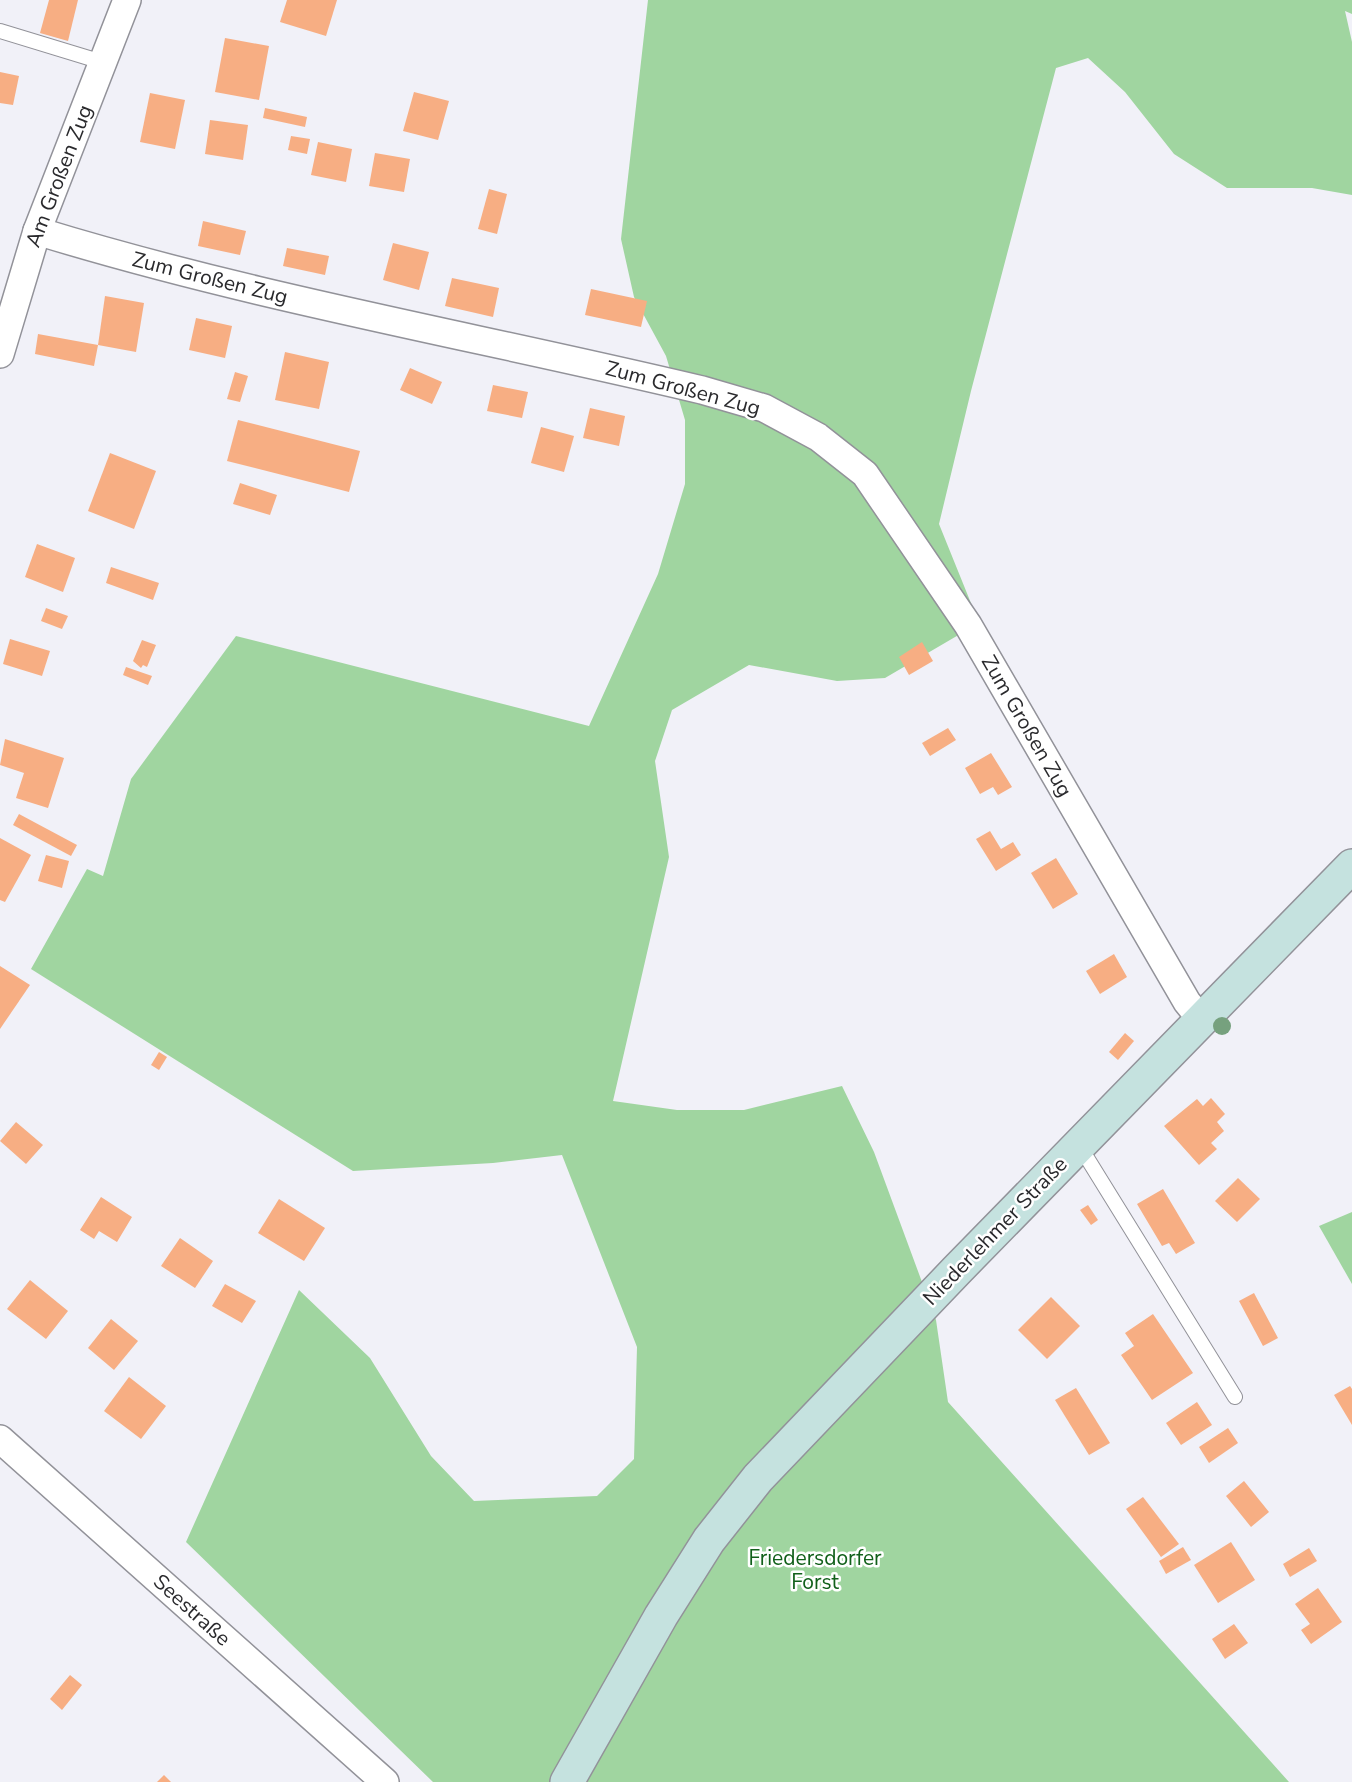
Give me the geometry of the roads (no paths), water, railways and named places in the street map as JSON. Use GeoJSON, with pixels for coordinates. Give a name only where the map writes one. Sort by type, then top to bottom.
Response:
{"type":"FeatureCollection","features":[{"type":"Feature","properties":{"kind":"main road","name":"Niederlehmer Straße"},"geometry":{"type":"LineString","coordinates":[[567,1782],[661,1616],[709,1540],[758,1478],[1352,866]]}},
{"type":"Feature","properties":{"kind":"street","name":"Am Großen Zug"},"geometry":{"type":"LineString","coordinates":[[0,354],[37,231],[127,0]]}},
{"type":"Feature","properties":{"kind":"street","name":"Zum Großen Zug"},"geometry":{"type":"LineString","coordinates":[[37,231],[149,264],[247,288],[702,390],[764,408],[818,437],[865,474],[968,625],[1180,991],[1201,1019]]}},
{"type":"Feature","properties":{"kind":"street","name":"Seestraße"},"geometry":{"type":"LineString","coordinates":[[0,1439],[385,1782]]}},
{"type":"Feature","properties":{"kind":"lane"},"geometry":{"type":"LineString","coordinates":[[0,32],[102,62]]}},
{"type":"Feature","properties":{"kind":"lane"},"geometry":{"type":"LineString","coordinates":[[1079,1145],[1235,1397]]}},
{"type":"Feature","properties":{"kind":"park label","name":"Friedersdorfer Forst"},"geometry":{"type":"Point","coordinates":[815,1570]}}]}
